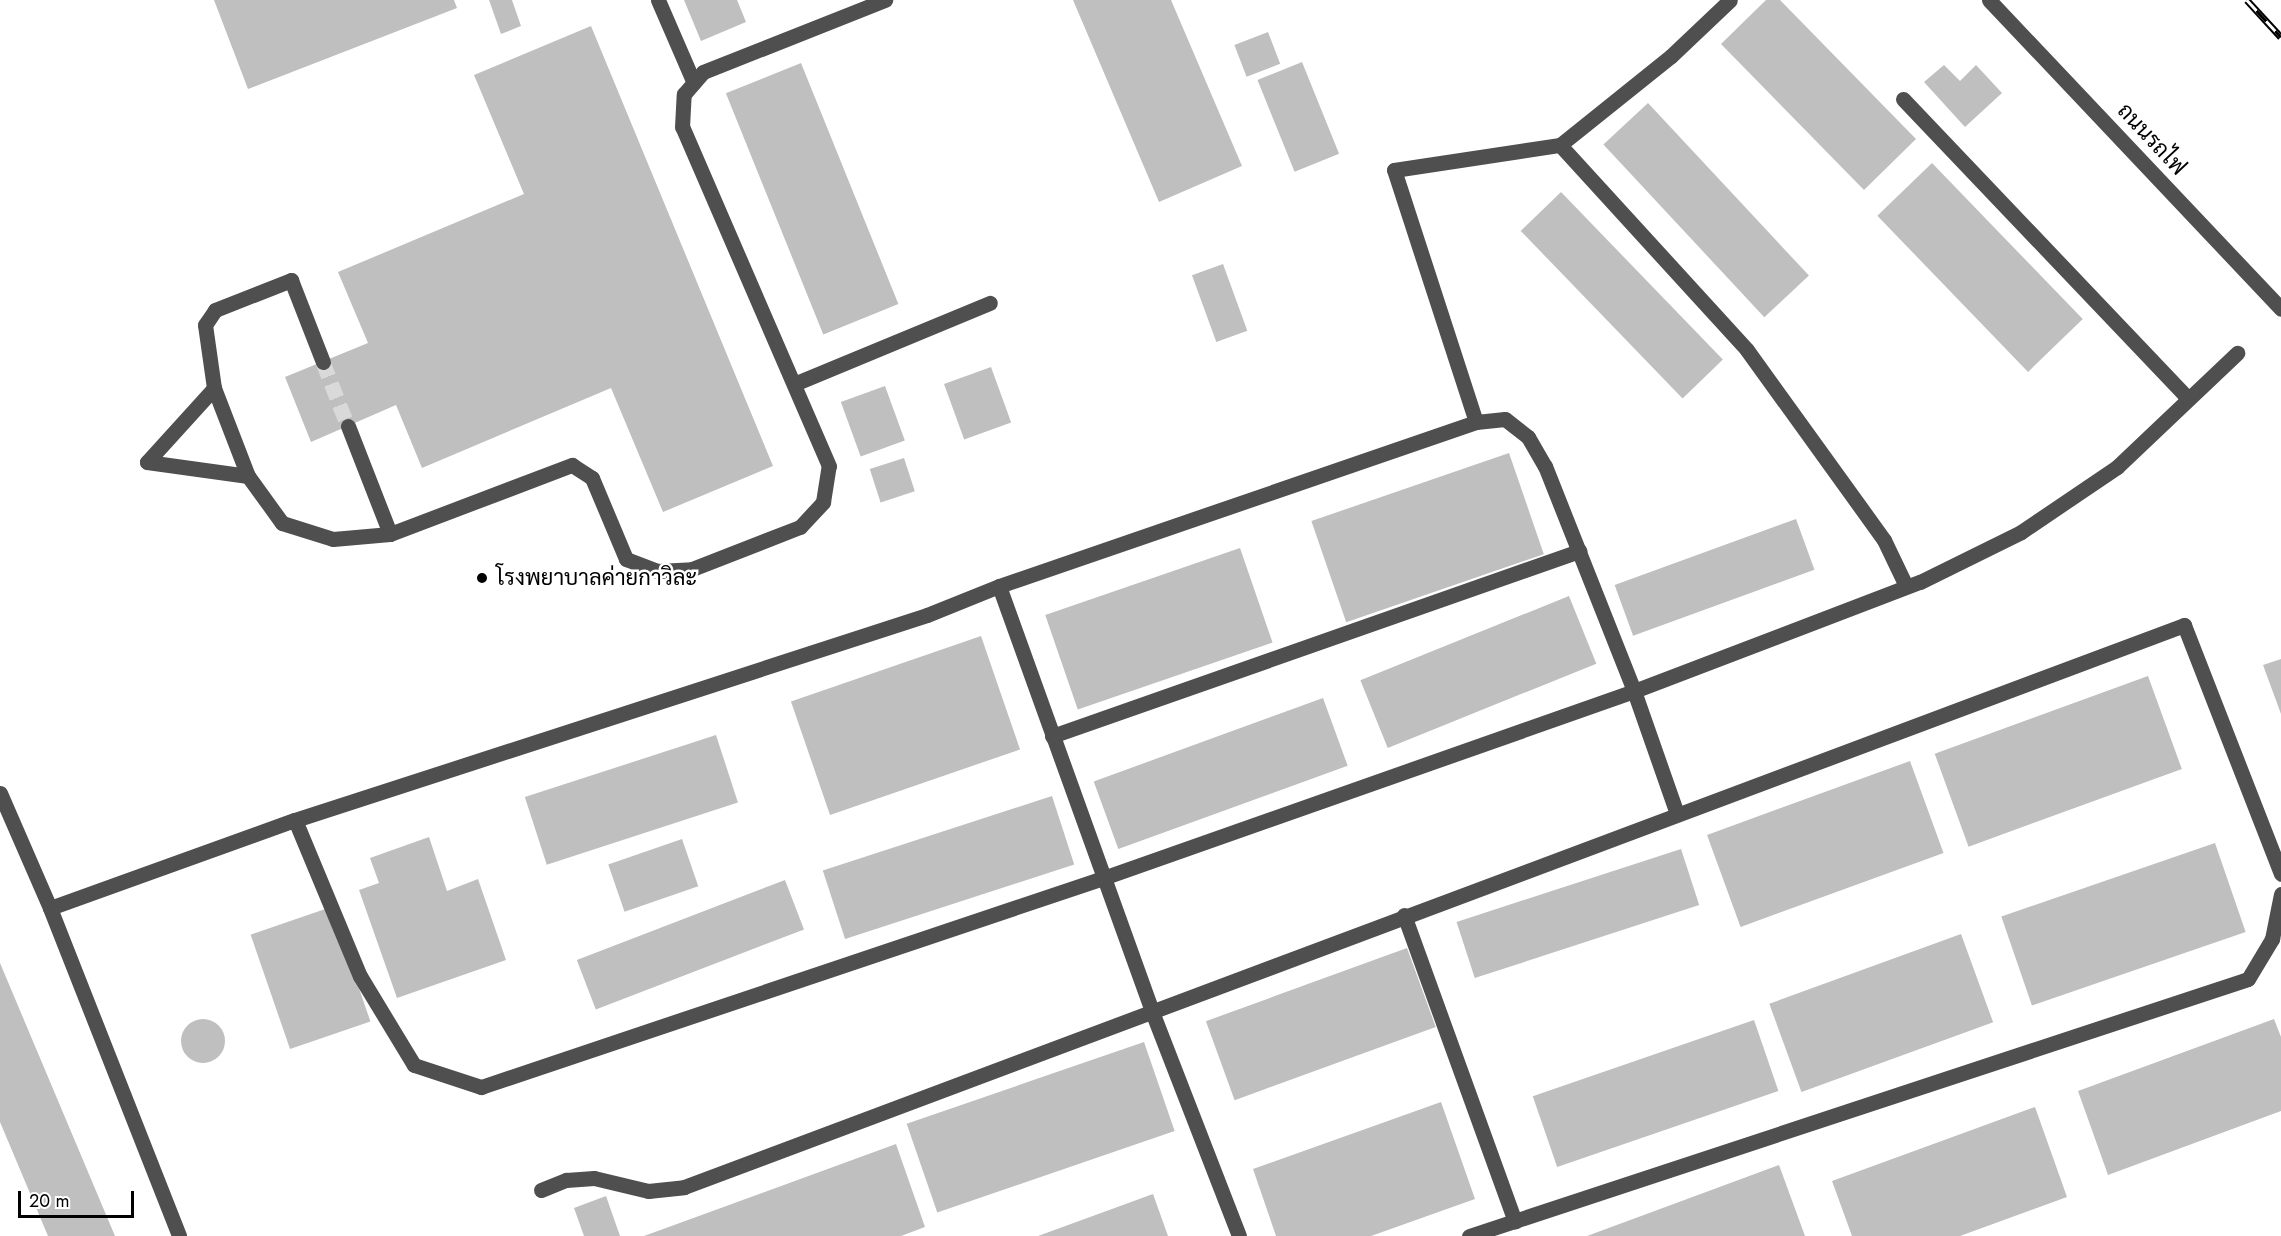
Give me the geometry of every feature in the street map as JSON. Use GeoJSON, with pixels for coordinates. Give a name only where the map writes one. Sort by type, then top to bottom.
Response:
{"type":"FeatureCollection","features":[{"type":"Feature","properties":{"kind":"street"},"geometry":{"type":"LineString","coordinates":[[658,0],[694,83]]}},
{"type":"Feature","properties":{"kind":"street"},"geometry":{"type":"LineString","coordinates":[[323,362],[291,280],[215,310],[205,325],[214,388],[248,476],[282,523],[333,539],[390,534],[572,465],[592,478],[626,559],[657,571],[692,569],[800,526],[823,502],[829,466],[682,127],[684,94],[703,72],[885,0]]}},
{"type":"Feature","properties":{"kind":"street"},"geometry":{"type":"LineString","coordinates":[[1476,422],[1394,170],[1560,145],[1662,63],[1730,0]]}},
{"type":"Feature","properties":{"kind":"street","name":"ถนนรถไฟ"},"geometry":{"type":"LineString","coordinates":[[1989,0],[2281,309]]}},
{"type":"Feature","properties":{"kind":"street"},"geometry":{"type":"LineString","coordinates":[[1903,99],[2188,398]]}},
{"type":"Feature","properties":{"kind":"street"},"geometry":{"type":"LineString","coordinates":[[1560,145],[1746,350],[1884,540],[1906,586]]}},
{"type":"Feature","properties":{"kind":"street"},"geometry":{"type":"LineString","coordinates":[[794,384],[990,303]]}},
{"type":"Feature","properties":{"kind":"street"},"geometry":{"type":"LineString","coordinates":[[295,820],[360,976],[414,1065],[481,1087],[1103,878],[1634,691],[1906,586],[2021,532],[2117,467],[2237,353]]}},
{"type":"Feature","properties":{"kind":"street"},"geometry":{"type":"LineString","coordinates":[[214,388],[147,462],[248,476]]}},
{"type":"Feature","properties":{"kind":"street"},"geometry":{"type":"LineString","coordinates":[[50,908],[295,820],[927,615],[999,586],[1476,422],[1505,419],[1528,437],[1545,466],[1634,691],[1677,814]]}},
{"type":"Feature","properties":{"kind":"street"},"geometry":{"type":"LineString","coordinates":[[348,426],[390,534]]}},
{"type":"Feature","properties":{"kind":"street"},"geometry":{"type":"LineString","coordinates":[[1052,736],[1579,551]]}},
{"type":"Feature","properties":{"kind":"street"},"geometry":{"type":"LineString","coordinates":[[999,586],[1151,1009],[1239,1236]]}},
{"type":"Feature","properties":{"kind":"street"},"geometry":{"type":"LineString","coordinates":[[541,1190],[566,1179],[594,1178],[648,1191],[684,1187],[1151,1009],[2184,625],[2281,874]]}},
{"type":"Feature","properties":{"kind":"street"},"geometry":{"type":"LineString","coordinates":[[0,793],[50,908],[179,1236]]}},
{"type":"Feature","properties":{"kind":"street"},"geometry":{"type":"LineString","coordinates":[[1469,1236],[2248,979],[2272,939],[2281,894]]}},
{"type":"Feature","properties":{"kind":"street"},"geometry":{"type":"LineString","coordinates":[[1404,915],[1515,1221]]}},
{"type":"Feature","properties":{"kind":"building"},"geometry":{"type":"Polygon","coordinates":[[[214,0],[454,0],[457,8],[248,89],[214,0]]]}},
{"type":"Feature","properties":{"kind":"building"},"geometry":{"type":"Polygon","coordinates":[[[489,0],[512,0],[521,26],[501,34],[489,0]]]}},
{"type":"Feature","properties":{"kind":"building"},"geometry":{"type":"Polygon","coordinates":[[[684,0],[737,0],[746,22],[701,41],[684,0]]]}},
{"type":"Feature","properties":{"kind":"building"},"geometry":{"type":"Polygon","coordinates":[[[1073,0],[1171,0],[1242,166],[1159,202],[1073,0]]]}},
{"type":"Feature","properties":{"kind":"building"},"geometry":{"type":"Polygon","coordinates":[[[1766,0],[1780,0],[1916,139],[1864,190],[1721,44],[1766,0]]]}},
{"type":"Feature","properties":{"kind":"building","name":"โรงพยาบาลค่ายกาวิละ"},"geometry":{"type":"Polygon","coordinates":[[[591,26],[773,466],[663,512],[611,388],[422,468],[396,405],[311,442],[285,377],[368,343],[338,272],[524,194],[474,75],[591,26]]]}},
{"type":"Feature","properties":{"kind":"building"},"geometry":{"type":"Polygon","coordinates":[[[1268,32],[1280,64],[1247,77],[1234,45],[1268,32]]]}},
{"type":"Feature","properties":{"kind":"building"},"geometry":{"type":"Polygon","coordinates":[[[1302,62],[1339,154],[1295,172],[1257,80],[1302,62]]]}},
{"type":"Feature","properties":{"kind":"building"},"geometry":{"type":"Polygon","coordinates":[[[801,63],[898,304],[823,334],[726,93],[801,63]]]}},
{"type":"Feature","properties":{"kind":"building"},"geometry":{"type":"Polygon","coordinates":[[[1944,65],[1960,81],[1976,65],[2002,93],[1965,127],[1924,82],[1944,65]]]}},
{"type":"Feature","properties":{"kind":"building"},"geometry":{"type":"Polygon","coordinates":[[[1648,103],[1809,276],[1764,317],[1603,145],[1648,103]]]}},
{"type":"Feature","properties":{"kind":"building"},"geometry":{"type":"Polygon","coordinates":[[[1932,163],[2083,319],[2028,372],[1877,216],[1932,163]]]}},
{"type":"Feature","properties":{"kind":"building"},"geometry":{"type":"Polygon","coordinates":[[[1561,192],[1723,360],[1683,399],[1521,231],[1561,192]]]}},
{"type":"Feature","properties":{"kind":"building"},"geometry":{"type":"Polygon","coordinates":[[[1223,264],[1247,331],[1216,342],[1192,275],[1223,264]]]}},
{"type":"Feature","properties":{"kind":"building"},"geometry":{"type":"Polygon","coordinates":[[[991,367],[1011,422],[964,440],[944,384],[991,367]]]}},
{"type":"Feature","properties":{"kind":"building"},"geometry":{"type":"Polygon","coordinates":[[[885,386],[905,441],[861,457],[841,402],[885,386]]]}},
{"type":"Feature","properties":{"kind":"building"},"geometry":{"type":"Polygon","coordinates":[[[1509,453],[1544,554],[1346,622],[1311,521],[1509,453]]]}},
{"type":"Feature","properties":{"kind":"building"},"geometry":{"type":"Polygon","coordinates":[[[904,458],[915,491],[881,502],[870,469],[904,458]]]}},
{"type":"Feature","properties":{"kind":"building"},"geometry":{"type":"Polygon","coordinates":[[[1796,519],[1814,570],[1633,636],[1615,585],[1796,519]]]}},
{"type":"Feature","properties":{"kind":"building"},"geometry":{"type":"Polygon","coordinates":[[[1240,548],[1273,643],[1078,710],[1045,615],[1240,548]]]}},
{"type":"Feature","properties":{"kind":"building"},"geometry":{"type":"Polygon","coordinates":[[[1569,596],[1596,664],[1388,748],[1360,680],[1569,596]]]}},
{"type":"Feature","properties":{"kind":"building"},"geometry":{"type":"Polygon","coordinates":[[[981,636],[1020,749],[830,815],[791,701],[981,636]]]}},
{"type":"Feature","properties":{"kind":"building"},"geometry":{"type":"Polygon","coordinates":[[[2281,659],[2281,714],[2263,665],[2281,659]]]}},
{"type":"Feature","properties":{"kind":"building"},"geometry":{"type":"Polygon","coordinates":[[[2148,676],[2182,769],[1969,847],[1935,754],[2148,676]]]}},
{"type":"Feature","properties":{"kind":"building"},"geometry":{"type":"Polygon","coordinates":[[[1323,698],[1348,766],[1118,849],[1094,781],[1323,698]]]}},
{"type":"Feature","properties":{"kind":"building"},"geometry":{"type":"Polygon","coordinates":[[[716,735],[738,803],[547,865],[525,797],[716,735]]]}},
{"type":"Feature","properties":{"kind":"building"},"geometry":{"type":"Polygon","coordinates":[[[1910,761],[1944,853],[1741,927],[1707,835],[1910,761]]]}},
{"type":"Feature","properties":{"kind":"building"},"geometry":{"type":"Polygon","coordinates":[[[1052,796],[1074,864],[845,939],[823,870],[1052,796]]]}},
{"type":"Feature","properties":{"kind":"building"},"geometry":{"type":"Polygon","coordinates":[[[429,837],[447,891],[478,879],[506,960],[397,998],[359,890],[379,883],[370,858],[429,837]]]}},
{"type":"Feature","properties":{"kind":"building"},"geometry":{"type":"Polygon","coordinates":[[[682,839],[698,886],[625,912],[608,864],[682,839]]]}},
{"type":"Feature","properties":{"kind":"building"},"geometry":{"type":"Polygon","coordinates":[[[2215,843],[2246,932],[2032,1005],[2001,917],[2215,843]]]}},
{"type":"Feature","properties":{"kind":"building"},"geometry":{"type":"Polygon","coordinates":[[[1681,849],[1699,905],[1475,978],[1457,922],[1681,849]]]}},
{"type":"Feature","properties":{"kind":"building"},"geometry":{"type":"Polygon","coordinates":[[[785,880],[804,929],[596,1009],[577,960],[785,880]]]}},
{"type":"Feature","properties":{"kind":"building"},"geometry":{"type":"Polygon","coordinates":[[[331,907],[370,1021],[290,1049],[251,935],[331,907]]]}},
{"type":"Feature","properties":{"kind":"building"},"geometry":{"type":"Polygon","coordinates":[[[1961,934],[1993,1022],[1801,1092],[1769,1004],[1961,934]]]}},
{"type":"Feature","properties":{"kind":"building"},"geometry":{"type":"Polygon","coordinates":[[[1407,948],[1436,1027],[1235,1100],[1206,1021],[1407,948]]]}},
{"type":"Feature","properties":{"kind":"building"},"geometry":{"type":"Polygon","coordinates":[[[0,963],[115,1236],[48,1236],[0,1122],[0,963]]]}},
{"type":"Feature","properties":{"kind":"building"},"geometry":{"type":"Polygon","coordinates":[[[203,1019],[219,1025],[225,1041],[219,1057],[203,1063],[187,1057],[181,1041],[187,1025],[203,1019]]]}},
{"type":"Feature","properties":{"kind":"building"},"geometry":{"type":"Polygon","coordinates":[[[2274,1019],[2281,1037],[2281,1111],[2108,1175],[2078,1091],[2274,1019]]]}},
{"type":"Feature","properties":{"kind":"building"},"geometry":{"type":"Polygon","coordinates":[[[1754,1020],[1778,1091],[1557,1167],[1533,1096],[1754,1020]]]}},
{"type":"Feature","properties":{"kind":"building"},"geometry":{"type":"Polygon","coordinates":[[[1144,1042],[1175,1131],[937,1213],[907,1124],[1144,1042]]]}},
{"type":"Feature","properties":{"kind":"building"},"geometry":{"type":"Polygon","coordinates":[[[1441,1102],[1475,1199],[1371,1236],[1276,1236],[1253,1169],[1441,1102]]]}},
{"type":"Feature","properties":{"kind":"building"},"geometry":{"type":"Polygon","coordinates":[[[2035,1107],[2067,1197],[1960,1236],[1852,1236],[1832,1181],[2035,1107]]]}},
{"type":"Feature","properties":{"kind":"building"},"geometry":{"type":"Polygon","coordinates":[[[896,1144],[925,1227],[901,1236],[644,1236],[896,1144]]]}},
{"type":"Feature","properties":{"kind":"building"},"geometry":{"type":"Polygon","coordinates":[[[1779,1165],[1805,1236],[1587,1236],[1779,1165]]]}},
{"type":"Feature","properties":{"kind":"building"},"geometry":{"type":"Polygon","coordinates":[[[1153,1194],[1168,1236],[1038,1236],[1153,1194]]]}},
{"type":"Feature","properties":{"kind":"building"},"geometry":{"type":"Polygon","coordinates":[[[606,1196],[620,1236],[584,1236],[574,1208],[606,1196]]]}},
{"type":"Feature","properties":{"kind":"tunnel"},"geometry":{"type":"LineString","coordinates":[[323,362],[348,426]]}},
{"type":"Feature","properties":{"kind":"railway"},"geometry":{"type":"LineString","coordinates":[[2247,0],[2281,37]]}},
{"type":"Feature","properties":{"kind":"place","name":"โรงพยาบาลค่ายกาวิละ"},"geometry":{"type":"Point","coordinates":[482,578]}}]}
